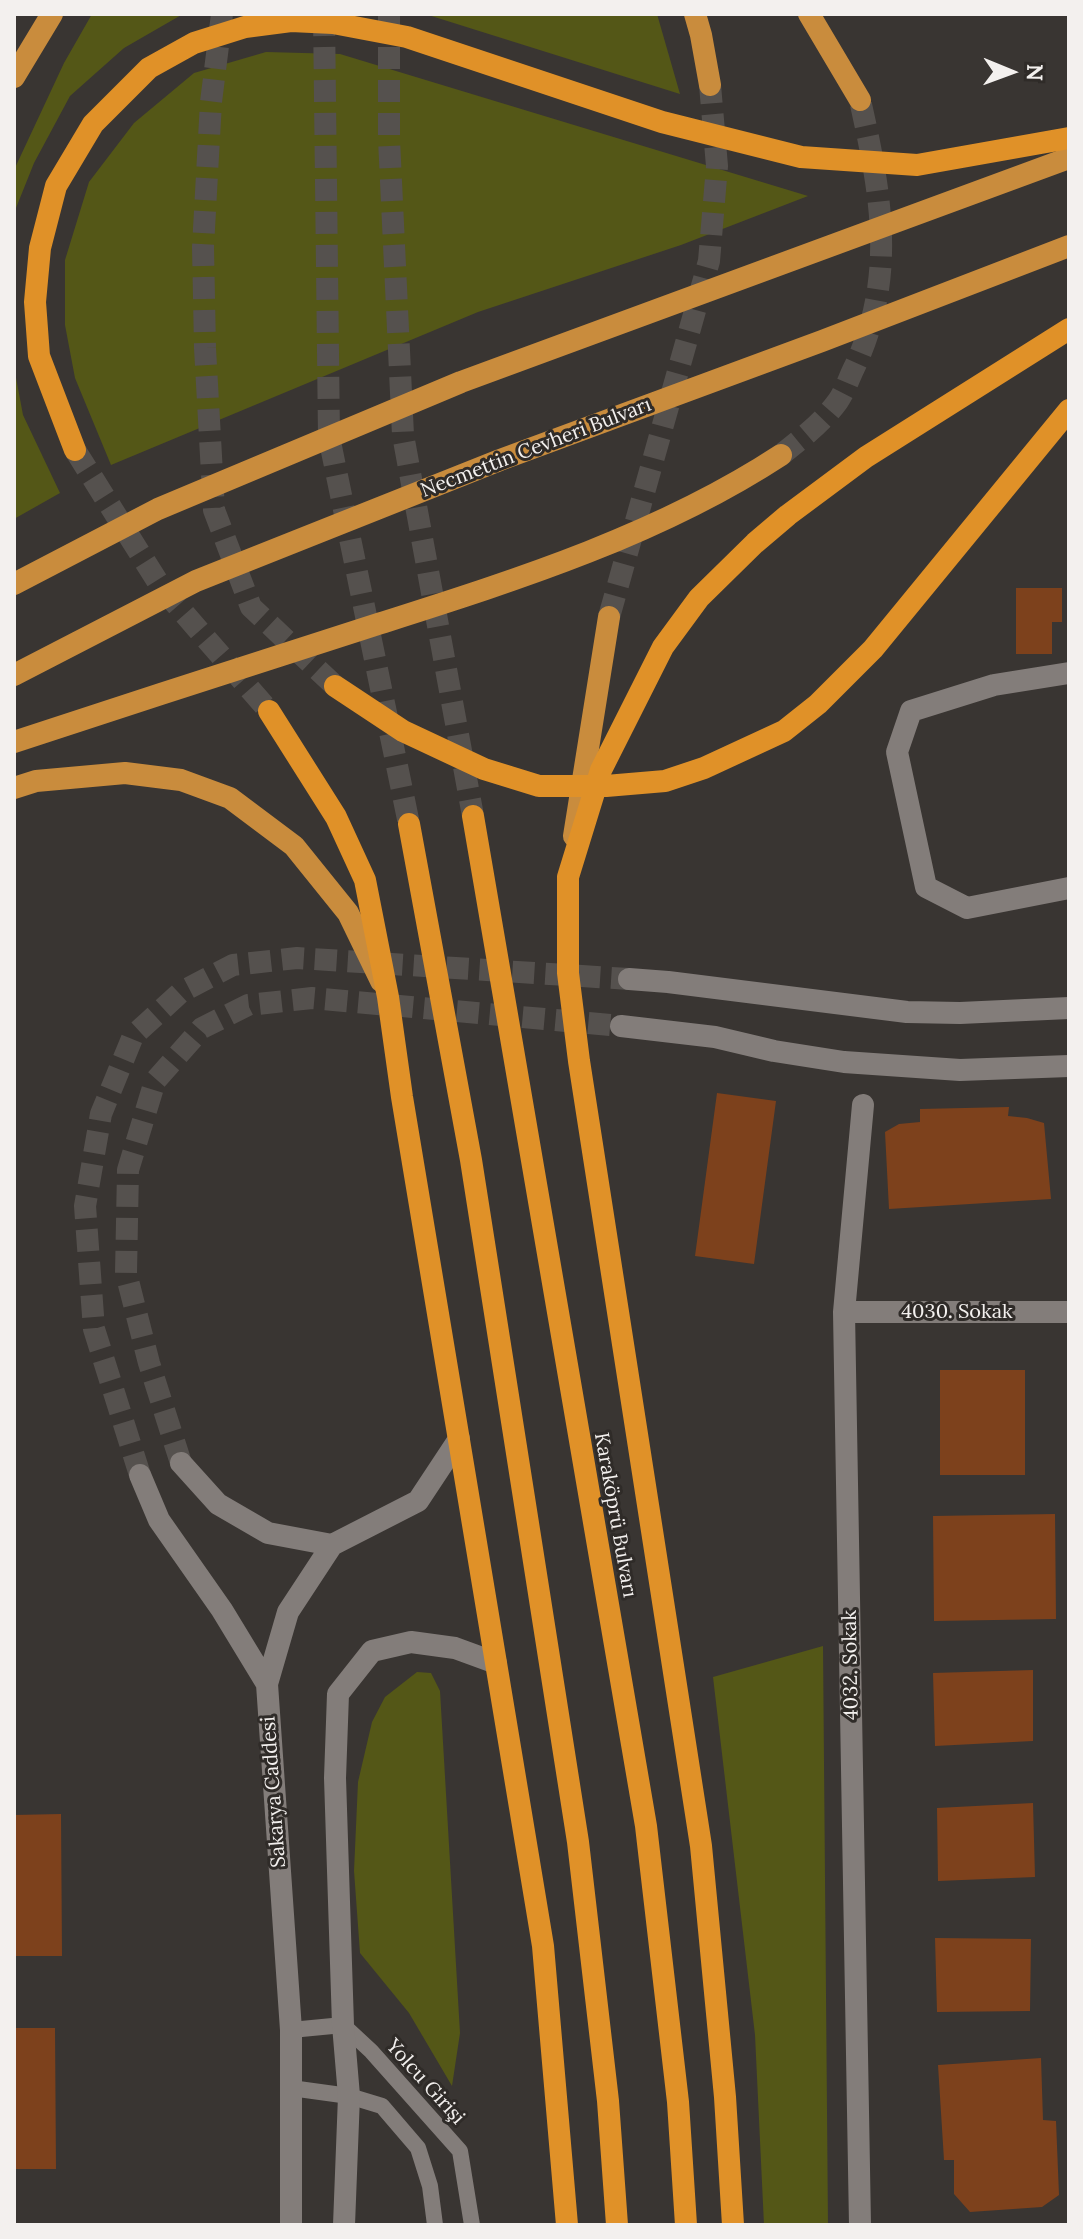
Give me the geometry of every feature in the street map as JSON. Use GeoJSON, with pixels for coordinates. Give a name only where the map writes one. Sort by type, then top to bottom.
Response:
{"type":"FeatureCollection","features":[{"type":"Feature","properties":{"kind":"highway"},"geometry":{"type":"LineString","coordinates":[[75,450],[39,356],[35,302],[40,248],[56,186],[93,124],[149,68],[194,43],[245,27],[291,21],[333,23],[407,37],[662,122],[801,157],[917,165],[1069,138]]}},
{"type":"Feature","properties":{"kind":"highway"},"geometry":{"type":"LineString","coordinates":[[733,2225],[725,2097],[701,1846],[579,1061],[568,973],[568,877],[601,770],[663,647],[699,598],[755,543],[866,457],[1069,329]]}},
{"type":"Feature","properties":{"kind":"highway"},"geometry":{"type":"LineString","coordinates":[[335,686],[403,731],[484,769],[539,786],[606,786],[665,781],[743,752],[784,731],[818,704],[873,649],[1069,410]]}},
{"type":"Feature","properties":{"kind":"highway"},"geometry":{"type":"LineString","coordinates":[[269,711],[336,817],[365,880],[388,997],[543,1946],[567,2225]]}},
{"type":"Feature","properties":{"kind":"highway","name":"Karaköprü Bulvarı"},"geometry":{"type":"LineString","coordinates":[[473,816],[646,1826],[678,2102],[686,2225]]}},
{"type":"Feature","properties":{"kind":"highway"},"geometry":{"type":"LineString","coordinates":[[409,824],[471,1160],[578,1842],[608,2101],[617,2225]]}},
{"type":"Feature","properties":{"kind":"main road"},"geometry":{"type":"LineString","coordinates":[[27,53],[41,14]]}},
{"type":"Feature","properties":{"kind":"main road"},"geometry":{"type":"LineString","coordinates":[[14,77],[52,14]]}},
{"type":"Feature","properties":{"kind":"main road"},"geometry":{"type":"LineString","coordinates":[[695,14],[710,85]]}},
{"type":"Feature","properties":{"kind":"main road"},"geometry":{"type":"LineString","coordinates":[[809,14],[860,100]]}},
{"type":"Feature","properties":{"kind":"main road"},"geometry":{"type":"LineString","coordinates":[[14,584],[158,509],[461,382],[1069,158]]}},
{"type":"Feature","properties":{"kind":"main road","name":"Necmettin Cevheri Bulvarı"},"geometry":{"type":"LineString","coordinates":[[14,675],[196,581],[500,460],[1069,246]]}},
{"type":"Feature","properties":{"kind":"main road"},"geometry":{"type":"LineString","coordinates":[[14,742],[480,591],[666,521],[736,485],[781,455]]}},
{"type":"Feature","properties":{"kind":"main road"},"geometry":{"type":"LineString","coordinates":[[568,877],[609,617]]}},
{"type":"Feature","properties":{"kind":"main road"},"geometry":{"type":"LineString","coordinates":[[1069,673],[994,685],[911,711],[897,752],[926,887],[967,908],[1069,888]]}},
{"type":"Feature","properties":{"kind":"main road"},"geometry":{"type":"LineString","coordinates":[[14,788],[36,781],[125,773],[181,780],[230,798],[294,846],[348,913],[388,997]]}},
{"type":"Feature","properties":{"kind":"main road"},"geometry":{"type":"LineString","coordinates":[[629,979],[907,1012],[1069,1008]]}},
{"type":"Feature","properties":{"kind":"main road"},"geometry":{"type":"LineString","coordinates":[[621,1026],[715,1037],[774,1051],[844,1062],[960,1070],[1069,1066]]}},
{"type":"Feature","properties":{"kind":"main road","name":"4032. Sokak"},"geometry":{"type":"LineString","coordinates":[[860,2225],[844,1312],[863,1105]]}},
{"type":"Feature","properties":{"kind":"main road","name":"4030. Sokak"},"geometry":{"type":"LineString","coordinates":[[844,1312],[1069,1312]]}},
{"type":"Feature","properties":{"kind":"main road","name":"Sakarya Caddesi"},"geometry":{"type":"LineString","coordinates":[[291,2225],[291,2030],[267,1684],[288,1612],[332,1545],[418,1501],[459,1439]]}},
{"type":"Feature","properties":{"kind":"main road"},"geometry":{"type":"LineString","coordinates":[[181,1463],[218,1504],[268,1533],[332,1545]]}},
{"type":"Feature","properties":{"kind":"main road"},"geometry":{"type":"LineString","coordinates":[[140,1475],[159,1520],[222,1610],[267,1684]]}},
{"type":"Feature","properties":{"kind":"main road"},"geometry":{"type":"LineString","coordinates":[[344,2225],[349,2096],[343,2025],[335,1778],[338,1694],[372,1651],[411,1642],[455,1648],[496,1663]]}},
{"type":"Feature","properties":{"kind":"lane"},"geometry":{"type":"LineString","coordinates":[[291,2030],[343,2025]]}},
{"type":"Feature","properties":{"kind":"lane","name":"Yolcu Girişi"},"geometry":{"type":"LineString","coordinates":[[343,2025],[371,2051],[460,2151],[472,2225]]}},
{"type":"Feature","properties":{"kind":"lane"},"geometry":{"type":"LineString","coordinates":[[291,2088],[349,2096],[382,2106],[418,2148],[430,2186],[435,2225]]}},
{"type":"Feature","properties":{"kind":"shaded area"},"geometry":{"type":"Polygon","coordinates":[[[92,14],[183,14],[124,48],[70,96],[34,163],[14,213],[14,170],[64,63],[92,14]]]}},
{"type":"Feature","properties":{"kind":"shaded area"},"geometry":{"type":"Polygon","coordinates":[[[425,14],[657,14],[680,94],[425,14]]]}},
{"type":"Feature","properties":{"kind":"shaded area"},"geometry":{"type":"Polygon","coordinates":[[[266,52],[340,54],[808,196],[681,245],[478,312],[111,465],[75,378],[65,325],[65,260],[89,182],[134,123],[194,73],[266,52]]]}},
{"type":"Feature","properties":{"kind":"shaded area"},"geometry":{"type":"Polygon","coordinates":[[[14,367],[23,415],[60,493],[14,519],[14,367]]]}},
{"type":"Feature","properties":{"kind":"shaded area"},"geometry":{"type":"Polygon","coordinates":[[[823,1646],[828,2225],[764,2225],[755,2035],[713,1677],[823,1646]]]}},
{"type":"Feature","properties":{"kind":"shaded area"},"geometry":{"type":"Polygon","coordinates":[[[417,1672],[431,1673],[440,1691],[460,2033],[452,2086],[409,2013],[360,1953],[354,1871],[358,1782],[372,1722],[385,1697],[417,1672]]]}},
{"type":"Feature","properties":{"kind":"building"},"geometry":{"type":"Polygon","coordinates":[[[1016,588],[1062,588],[1062,622],[1052,622],[1052,654],[1016,654],[1016,588]]]}},
{"type":"Feature","properties":{"kind":"building"},"geometry":{"type":"Polygon","coordinates":[[[717,1093],[776,1101],[754,1264],[695,1256],[717,1093]]]}},
{"type":"Feature","properties":{"kind":"building"},"geometry":{"type":"Polygon","coordinates":[[[1009,1107],[1008,1116],[1044,1123],[1051,1199],[889,1209],[885,1132],[899,1124],[920,1122],[920,1109],[1009,1107]]]}},
{"type":"Feature","properties":{"kind":"building"},"geometry":{"type":"Polygon","coordinates":[[[940,1370],[1025,1370],[1025,1475],[940,1475],[940,1370]]]}},
{"type":"Feature","properties":{"kind":"building"},"geometry":{"type":"Polygon","coordinates":[[[1055,1514],[1056,1619],[934,1621],[933,1516],[1055,1514]]]}},
{"type":"Feature","properties":{"kind":"building"},"geometry":{"type":"Polygon","coordinates":[[[1033,1670],[1033,1741],[935,1746],[933,1673],[1033,1670]]]}},
{"type":"Feature","properties":{"kind":"building"},"geometry":{"type":"Polygon","coordinates":[[[1033,1803],[1035,1877],[938,1881],[937,1808],[1033,1803]]]}},
{"type":"Feature","properties":{"kind":"building"},"geometry":{"type":"Polygon","coordinates":[[[61,1814],[62,1956],[14,1956],[14,1815],[61,1814]]]}},
{"type":"Feature","properties":{"kind":"building"},"geometry":{"type":"Polygon","coordinates":[[[935,1938],[1031,1939],[1030,2011],[937,2012],[935,1938]]]}},
{"type":"Feature","properties":{"kind":"building"},"geometry":{"type":"Polygon","coordinates":[[[14,2028],[55,2028],[56,2169],[14,2169],[14,2028]]]}},
{"type":"Feature","properties":{"kind":"building"},"geometry":{"type":"Polygon","coordinates":[[[1041,2058],[1043,2120],[1056,2121],[1059,2195],[1042,2207],[970,2212],[954,2194],[954,2160],[944,2160],[938,2065],[1041,2058]]]}},
{"type":"Feature","properties":{"kind":"tunnel"},"geometry":{"type":"LineString","coordinates":[[222,14],[211,102],[203,247],[214,510],[251,607],[335,686]]}},
{"type":"Feature","properties":{"kind":"tunnel"},"geometry":{"type":"LineString","coordinates":[[324,14],[329,437],[409,824]]}},
{"type":"Feature","properties":{"kind":"tunnel"},"geometry":{"type":"LineString","coordinates":[[389,14],[389,139],[403,435],[473,816]]}},
{"type":"Feature","properties":{"kind":"tunnel"},"geometry":{"type":"LineString","coordinates":[[609,617],[709,261],[717,166],[710,85]]}},
{"type":"Feature","properties":{"kind":"tunnel"},"geometry":{"type":"LineString","coordinates":[[781,455],[819,423],[840,397],[867,334],[876,301],[880,268],[879,202],[860,100]]}},
{"type":"Feature","properties":{"kind":"tunnel"},"geometry":{"type":"LineString","coordinates":[[75,450],[161,587],[269,711]]}},
{"type":"Feature","properties":{"kind":"tunnel"},"geometry":{"type":"LineString","coordinates":[[140,1475],[94,1329],[85,1206],[101,1114],[133,1036],[181,992],[233,965],[297,958],[629,979]]}},
{"type":"Feature","properties":{"kind":"tunnel"},"geometry":{"type":"LineString","coordinates":[[181,1463],[149,1363],[126,1273],[128,1170],[155,1081],[202,1028],[248,1005],[312,998],[621,1026]]}}]}
